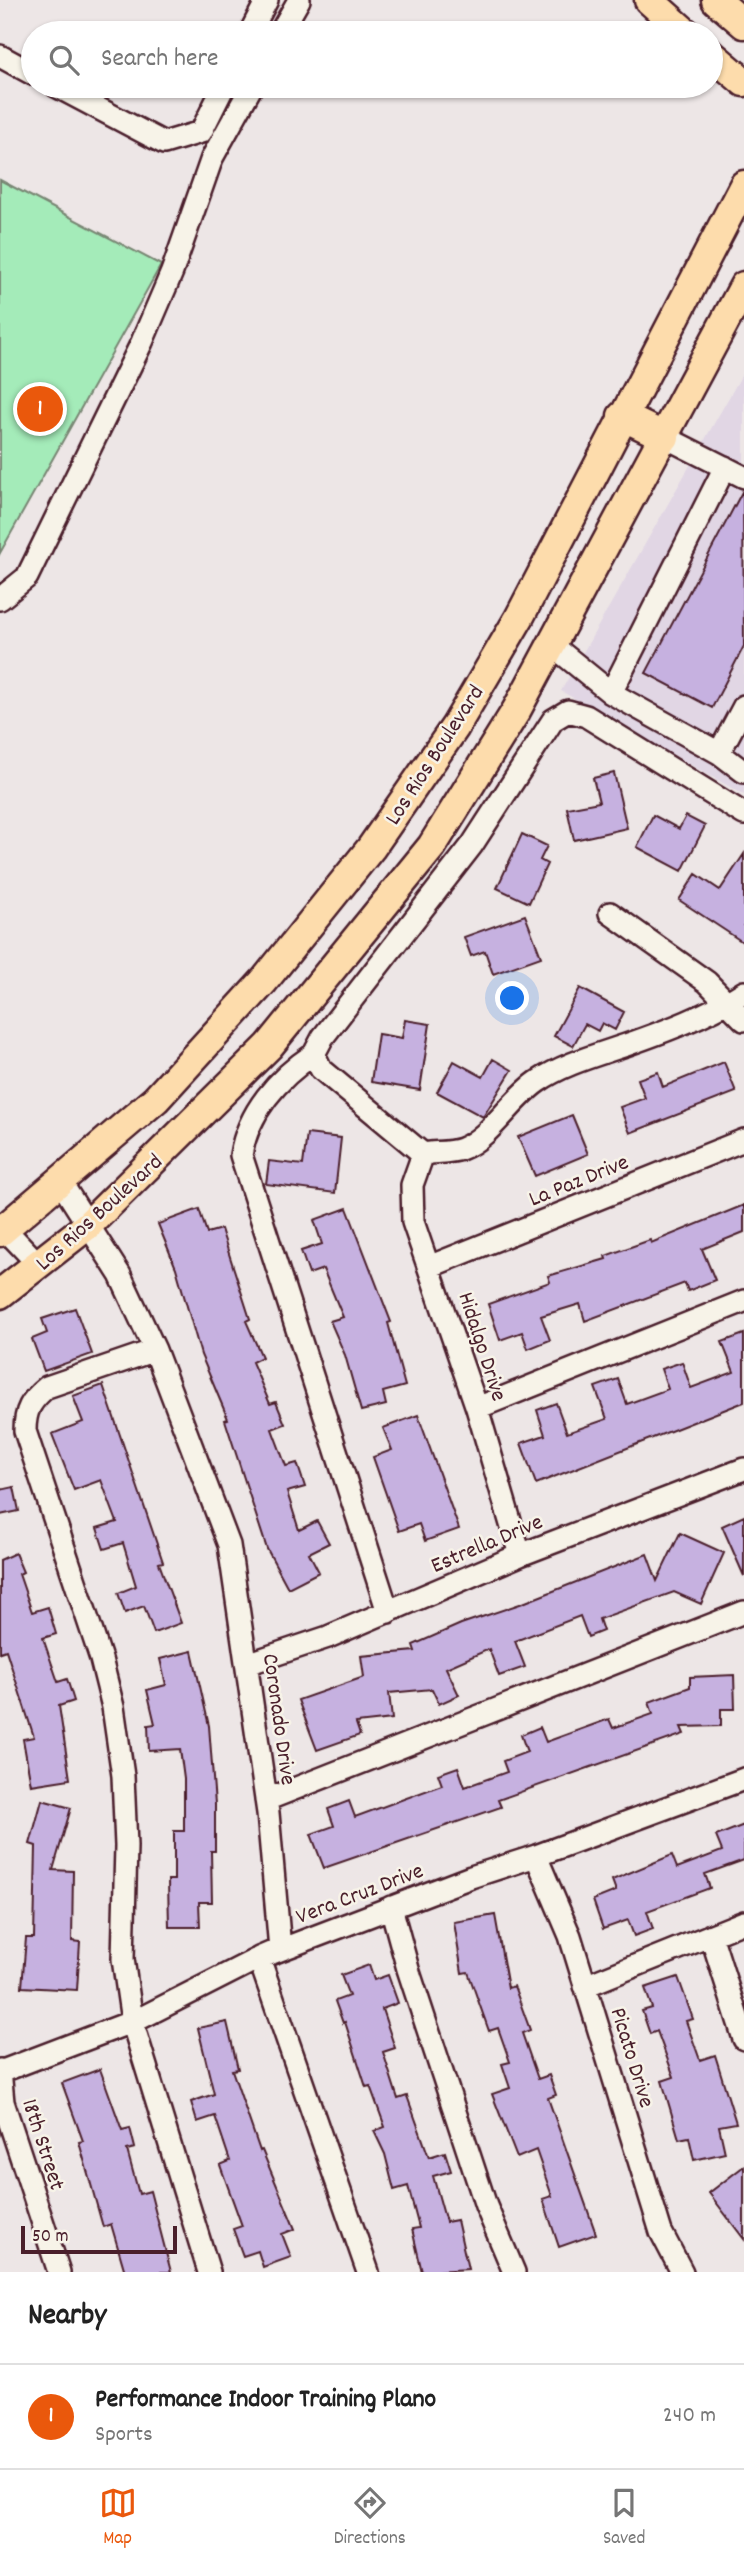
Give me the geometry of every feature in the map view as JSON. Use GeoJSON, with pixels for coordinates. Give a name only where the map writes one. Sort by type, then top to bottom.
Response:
{"type":"FeatureCollection","features":[{"type":"Feature","properties":{"kind":"main road"},"geometry":{"type":"LineString","coordinates":[[649,0],[673,21]]}},
{"type":"Feature","properties":{"kind":"main road"},"geometry":{"type":"LineString","coordinates":[[716,0],[744,24]]}},
{"type":"Feature","properties":{"kind":"main road"},"geometry":{"type":"LineString","coordinates":[[723,64],[744,82]]}},
{"type":"Feature","properties":{"kind":"main road","name":"Los Rios Boulevard"},"geometry":{"type":"LineString","coordinates":[[2,1228],[156,1099],[264,981],[371,848],[455,727],[519,618],[744,185]]}},
{"type":"Feature","properties":{"kind":"main road","name":"Los Rios Boulevard"},"geometry":{"type":"LineString","coordinates":[[0,1294],[88,1225],[269,1046],[432,846],[470,787],[552,645],[744,286]]}},
{"type":"Feature","properties":{"kind":"main road"},"geometry":{"type":"LineString","coordinates":[[622,416],[665,437]]}},
{"type":"Feature","properties":{"kind":"main road"},"geometry":{"type":"LineString","coordinates":[[519,618],[552,645]]}},
{"type":"Feature","properties":{"kind":"street"},"geometry":{"type":"LineString","coordinates":[[256,21],[267,0]]}},
{"type":"Feature","properties":{"kind":"street"},"geometry":{"type":"LineString","coordinates":[[287,21],[299,0]]}},
{"type":"Feature","properties":{"kind":"street"},"geometry":{"type":"LineString","coordinates":[[0,56],[21,67]]}},
{"type":"Feature","properties":{"kind":"street"},"geometry":{"type":"LineString","coordinates":[[79,98],[164,143],[201,132],[218,98]]}},
{"type":"Feature","properties":{"kind":"street"},"geometry":{"type":"LineString","coordinates":[[0,599],[27,577],[136,355],[172,272],[212,158],[245,98]]}},
{"type":"Feature","properties":{"kind":"street"},"geometry":{"type":"LineString","coordinates":[[611,693],[735,472],[665,437]]}},
{"type":"Feature","properties":{"kind":"street"},"geometry":{"type":"LineString","coordinates":[[552,645],[611,693],[719,753],[744,772]]}},
{"type":"Feature","properties":{"kind":"street"},"geometry":{"type":"LineString","coordinates":[[719,753],[744,706]]}},
{"type":"Feature","properties":{"kind":"street"},"geometry":{"type":"LineString","coordinates":[[388,1612],[241,1155],[245,1130],[261,1104],[295,1067],[314,1054],[323,1037],[472,845],[553,720],[568,711],[586,716],[744,814]]}},
{"type":"Feature","properties":{"kind":"street"},"geometry":{"type":"LineString","coordinates":[[610,913],[707,982],[736,998],[744,1020]]}},
{"type":"Feature","properties":{"kind":"street"},"geometry":{"type":"LineString","coordinates":[[314,1054],[321,1069],[423,1154],[459,1150],[481,1138],[497,1118],[537,1082],[584,1059],[647,1038],[736,998]]}},
{"type":"Feature","properties":{"kind":"street","name":"La Paz Drive"},"geometry":{"type":"LineString","coordinates":[[431,1266],[744,1140]]}},
{"type":"Feature","properties":{"kind":"street","name":"Hidalgo Drive"},"geometry":{"type":"LineString","coordinates":[[423,1154],[412,1185],[413,1222],[431,1266],[477,1408],[520,1555]]}},
{"type":"Feature","properties":{"kind":"street","name":"Coronado Drive"},"geometry":{"type":"LineString","coordinates":[[60,1181],[120,1275],[155,1350],[229,1545],[267,1800],[280,1950],[259,1958]]}},
{"type":"Feature","properties":{"kind":"street"},"geometry":{"type":"LineString","coordinates":[[2,1228],[39,1265]]}},
{"type":"Feature","properties":{"kind":"street"},"geometry":{"type":"LineString","coordinates":[[477,1408],[744,1301]]}},
{"type":"Feature","properties":{"kind":"street"},"geometry":{"type":"LineString","coordinates":[[155,1350],[47,1387],[33,1398],[25,1415],[27,1438],[101,1660],[113,1707],[123,1776],[126,1846],[123,1959],[132,2021],[209,2272]]}},
{"type":"Feature","properties":{"kind":"street","name":"Estrella Drive"},"geometry":{"type":"LineString","coordinates":[[247,1664],[328,1637],[520,1555],[744,1469]]}},
{"type":"Feature","properties":{"kind":"street"},"geometry":{"type":"LineString","coordinates":[[267,1800],[744,1612]]}},
{"type":"Feature","properties":{"kind":"street","name":"Vera Cruz Drive"},"geometry":{"type":"LineString","coordinates":[[0,2071],[132,2021],[259,1958],[391,1907],[744,1779]]}},
{"type":"Feature","properties":{"kind":"street","name":"Picato Drive"},"geometry":{"type":"LineString","coordinates":[[536,1856],[570,1936],[661,2232],[682,2272]]}},
{"type":"Feature","properties":{"kind":"street"},"geometry":{"type":"LineString","coordinates":[[391,1907],[408,1969],[486,2206],[514,2272]]}},
{"type":"Feature","properties":{"kind":"street"},"geometry":{"type":"LineString","coordinates":[[585,1986],[744,1922]]}},
{"type":"Feature","properties":{"kind":"street"},"geometry":{"type":"LineString","coordinates":[[711,1935],[744,2039]]}},
{"type":"Feature","properties":{"kind":"street"},"geometry":{"type":"LineString","coordinates":[[259,1958],[368,2272]]}},
{"type":"Feature","properties":{"kind":"street","name":"18th Street"},"geometry":{"type":"LineString","coordinates":[[0,2071],[3,2102],[59,2272]]}},
{"type":"Feature","properties":{"kind":"shaded area"},"geometry":{"type":"Polygon","coordinates":[[[744,371],[744,795],[561,691],[744,371]]]}},
{"type":"Feature","properties":{"kind":"green space"},"geometry":{"type":"Polygon","coordinates":[[[0,180],[161,265],[0,553],[0,180]]]}},
{"type":"Feature","properties":{"kind":"building"},"geometry":{"type":"Polygon","coordinates":[[[743,490],[744,646],[712,708],[646,673],[743,490]]]}},
{"type":"Feature","properties":{"kind":"building"},"geometry":{"type":"Polygon","coordinates":[[[614,773],[627,828],[574,840],[567,808],[599,802],[593,778],[614,773]]]}},
{"type":"Feature","properties":{"kind":"building"},"geometry":{"type":"Polygon","coordinates":[[[653,815],[679,829],[686,816],[705,826],[682,871],[637,847],[653,815]]]}},
{"type":"Feature","properties":{"kind":"building"},"geometry":{"type":"Polygon","coordinates":[[[522,834],[547,846],[540,860],[547,864],[529,903],[497,888],[522,834]]]}},
{"type":"Feature","properties":{"kind":"building"},"geometry":{"type":"Polygon","coordinates":[[[744,854],[744,943],[679,900],[696,874],[720,890],[744,854]]]}},
{"type":"Feature","properties":{"kind":"building"},"geometry":{"type":"Polygon","coordinates":[[[525,915],[541,957],[493,974],[485,951],[471,956],[464,937],[525,915]]]}},
{"type":"Feature","properties":{"kind":"building"},"geometry":{"type":"Polygon","coordinates":[[[580,988],[624,1012],[615,1030],[602,1023],[598,1031],[585,1024],[573,1046],[554,1036],[580,988]]]}},
{"type":"Feature","properties":{"kind":"building"},"geometry":{"type":"Polygon","coordinates":[[[405,1020],[430,1024],[420,1090],[371,1082],[378,1034],[402,1038],[405,1020]]]}},
{"type":"Feature","properties":{"kind":"building"},"geometry":{"type":"Polygon","coordinates":[[[493,1059],[512,1070],[483,1117],[437,1092],[454,1061],[483,1077],[493,1059]]]}},
{"type":"Feature","properties":{"kind":"building"},"geometry":{"type":"Polygon","coordinates":[[[724,1062],[736,1092],[630,1133],[620,1107],[645,1098],[638,1079],[658,1072],[663,1087],[724,1062]]]}},
{"type":"Feature","properties":{"kind":"building"},"geometry":{"type":"Polygon","coordinates":[[[572,1115],[588,1154],[535,1176],[518,1137],[572,1115]]]}},
{"type":"Feature","properties":{"kind":"building"},"geometry":{"type":"Polygon","coordinates":[[[307,1134],[341,1138],[335,1193],[266,1184],[269,1161],[303,1165],[307,1134]]]}},
{"type":"Feature","properties":{"kind":"building"},"geometry":{"type":"Polygon","coordinates":[[[744,1205],[744,1232],[702,1249],[715,1280],[688,1291],[685,1283],[585,1321],[580,1304],[541,1316],[550,1340],[528,1349],[522,1332],[500,1340],[488,1304],[550,1282],[548,1276],[606,1259],[605,1256],[650,1240],[651,1243],[744,1205]]]}},
{"type":"Feature","properties":{"kind":"building"},"geometry":{"type":"Polygon","coordinates":[[[347,1208],[391,1322],[388,1323],[405,1386],[383,1392],[386,1405],[361,1411],[345,1355],[330,1321],[343,1317],[323,1269],[309,1274],[301,1251],[322,1244],[314,1220],[347,1208]]]}},
{"type":"Feature","properties":{"kind":"building"},"geometry":{"type":"Polygon","coordinates":[[[199,1209],[207,1233],[221,1229],[250,1319],[246,1321],[262,1357],[252,1362],[270,1404],[276,1402],[285,1424],[272,1429],[286,1466],[297,1463],[305,1487],[287,1492],[299,1530],[317,1521],[329,1543],[309,1553],[319,1572],[288,1588],[267,1549],[225,1420],[228,1419],[201,1355],[176,1268],[158,1224],[199,1209]]]}},
{"type":"Feature","properties":{"kind":"building"},"geometry":{"type":"Polygon","coordinates":[[[75,1308],[92,1354],[44,1371],[32,1339],[47,1333],[42,1319],[75,1308]]]}},
{"type":"Feature","properties":{"kind":"building"},"geometry":{"type":"Polygon","coordinates":[[[744,1334],[744,1402],[536,1484],[521,1443],[545,1435],[537,1410],[556,1403],[567,1433],[607,1419],[595,1387],[618,1379],[627,1404],[668,1389],[661,1369],[682,1362],[691,1388],[734,1372],[722,1342],[744,1334]]]}},
{"type":"Feature","properties":{"kind":"building"},"geometry":{"type":"Polygon","coordinates":[[[103,1385],[163,1562],[159,1563],[181,1623],[154,1633],[144,1606],[125,1613],[118,1593],[136,1586],[123,1543],[104,1549],[97,1528],[117,1522],[101,1480],[74,1490],[52,1434],[83,1422],[73,1396],[103,1385]]]}},
{"type":"Feature","properties":{"kind":"building"},"geometry":{"type":"Polygon","coordinates":[[[418,1415],[459,1529],[425,1541],[419,1524],[399,1531],[373,1457],[392,1450],[383,1428],[418,1415]]]}},
{"type":"Feature","properties":{"kind":"building"},"geometry":{"type":"Polygon","coordinates":[[[14,1487],[19,1511],[0,1515],[0,1490],[14,1487]]]}},
{"type":"Feature","properties":{"kind":"building"},"geometry":{"type":"Polygon","coordinates":[[[744,1516],[744,1576],[722,1526],[744,1516]]]}},
{"type":"Feature","properties":{"kind":"building"},"geometry":{"type":"Polygon","coordinates":[[[680,1533],[724,1553],[701,1604],[674,1592],[599,1619],[603,1631],[588,1637],[580,1616],[515,1641],[525,1667],[499,1676],[489,1649],[446,1668],[459,1695],[439,1704],[432,1689],[389,1693],[392,1719],[356,1723],[360,1735],[317,1750],[298,1700],[364,1677],[361,1656],[415,1651],[413,1645],[461,1624],[523,1603],[647,1554],[657,1581],[680,1533]]]}},
{"type":"Feature","properties":{"kind":"building"},"geometry":{"type":"Polygon","coordinates":[[[15,1553],[23,1572],[19,1574],[32,1612],[48,1607],[56,1634],[43,1638],[58,1682],[67,1679],[74,1701],[59,1706],[70,1779],[31,1785],[23,1739],[34,1737],[6,1650],[0,1652],[0,1560],[15,1553]]]}},
{"type":"Feature","properties":{"kind":"building"},"geometry":{"type":"Polygon","coordinates":[[[192,1651],[209,1726],[215,1804],[215,1851],[211,1851],[212,1902],[199,1902],[200,1927],[169,1927],[168,1880],[174,1880],[174,1831],[184,1831],[184,1779],[180,1749],[149,1751],[148,1725],[155,1724],[147,1690],[166,1685],[160,1659],[192,1651]]]}},
{"type":"Feature","properties":{"kind":"building"},"geometry":{"type":"Polygon","coordinates":[[[734,1675],[735,1709],[721,1709],[721,1726],[681,1727],[684,1734],[498,1800],[501,1807],[324,1868],[311,1834],[334,1826],[328,1809],[349,1801],[355,1817],[442,1785],[438,1774],[458,1767],[465,1787],[507,1772],[503,1761],[527,1752],[521,1735],[540,1727],[546,1742],[609,1719],[613,1728],[653,1714],[649,1702],[690,1687],[690,1677],[734,1675]]]}},
{"type":"Feature","properties":{"kind":"building"},"geometry":{"type":"Polygon","coordinates":[[[42,1800],[71,1808],[53,1870],[73,1871],[72,1941],[80,1942],[77,1990],[22,1987],[26,1938],[34,1938],[36,1846],[30,1844],[42,1800]]]}},
{"type":"Feature","properties":{"kind":"building"},"geometry":{"type":"Polygon","coordinates":[[[744,1825],[744,1860],[705,1874],[710,1888],[647,1911],[653,1929],[634,1936],[628,1920],[603,1929],[593,1900],[616,1891],[612,1880],[672,1855],[677,1868],[722,1851],[716,1836],[744,1825]]]}},
{"type":"Feature","properties":{"kind":"building"},"geometry":{"type":"Polygon","coordinates":[[[495,1915],[508,1988],[514,1986],[530,2030],[522,2033],[538,2079],[549,2075],[556,2095],[548,2098],[596,2234],[559,2247],[543,2199],[552,2196],[536,2150],[517,2158],[492,2094],[510,2088],[502,2064],[510,2062],[498,2028],[489,2031],[468,1972],[462,1973],[454,1922],[495,1915]]]}},
{"type":"Feature","properties":{"kind":"building"},"geometry":{"type":"Polygon","coordinates":[[[369,1965],[374,1980],[388,1975],[398,2003],[382,2009],[395,2048],[383,2052],[398,2099],[407,2096],[429,2157],[445,2152],[451,2171],[433,2176],[446,2222],[457,2220],[468,2269],[422,2272],[412,2229],[419,2228],[408,2186],[394,2190],[385,2154],[374,2131],[385,2127],[370,2086],[366,2087],[345,2022],[343,2023],[335,2001],[349,1996],[341,1975],[369,1965]]]}},
{"type":"Feature","properties":{"kind":"building"},"geometry":{"type":"Polygon","coordinates":[[[678,1977],[693,2019],[686,2021],[700,2060],[715,2055],[736,2123],[719,2126],[725,2153],[694,2160],[689,2137],[679,2139],[662,2081],[674,2077],[657,2031],[650,2034],[642,2011],[652,2008],[645,1988],[678,1977]]]}},
{"type":"Feature","properties":{"kind":"building"},"geometry":{"type":"Polygon","coordinates":[[[227,2022],[238,2069],[232,2070],[260,2151],[262,2150],[295,2229],[282,2234],[291,2257],[263,2267],[258,2251],[243,2256],[233,2229],[242,2226],[220,2165],[230,2161],[215,2116],[197,2122],[191,2102],[214,2094],[198,2028],[227,2022]]]}},
{"type":"Feature","properties":{"kind":"building"},"geometry":{"type":"Polygon","coordinates":[[[100,2069],[122,2130],[130,2128],[135,2148],[127,2150],[139,2194],[150,2191],[171,2272],[125,2272],[111,2224],[103,2227],[79,2142],[83,2141],[62,2083],[100,2069]]]}},
{"type":"Feature","properties":{"kind":"building"},"geometry":{"type":"Polygon","coordinates":[[[744,2166],[744,2239],[709,2193],[744,2166]]]}},
{"type":"Feature","properties":{"kind":"place","name":"Performance Indoor Training Plano"},"geometry":{"type":"Point","coordinates":[40,409]}}]}
